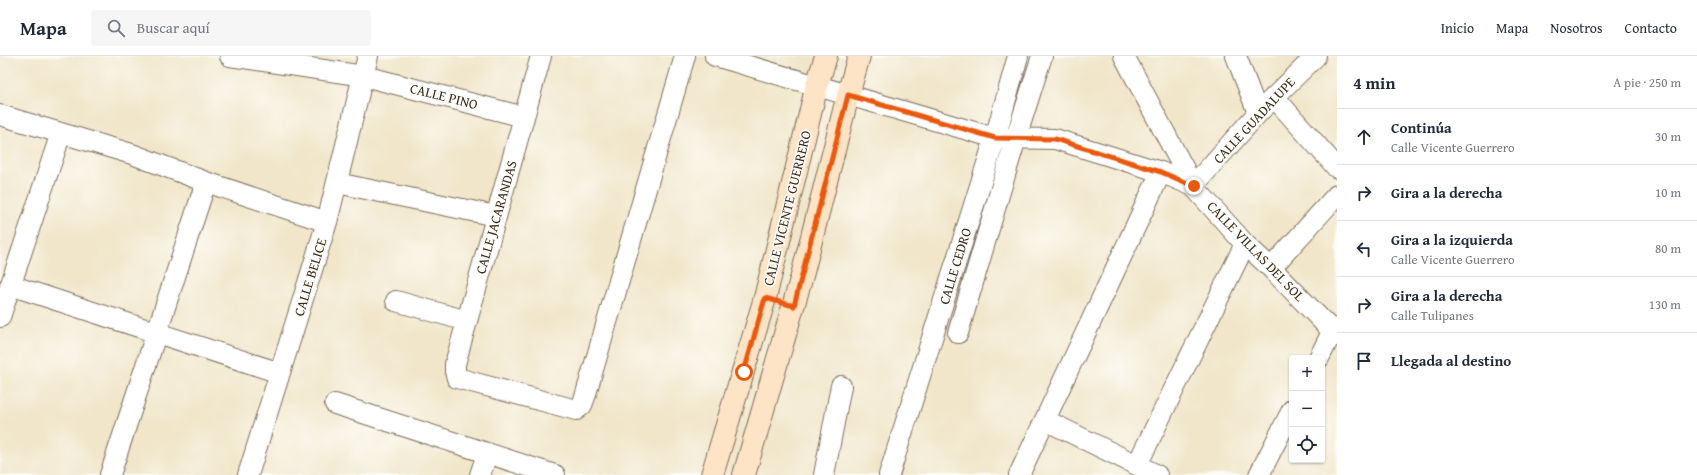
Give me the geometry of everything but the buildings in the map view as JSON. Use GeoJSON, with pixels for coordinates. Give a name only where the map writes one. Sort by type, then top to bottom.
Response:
{"type":"FeatureCollection","features":[{"type":"Feature","properties":{"kind":"street","name":"CALLE PINO"},"geometry":{"type":"LineString","coordinates":[[230,56],[364,76],[524,117]]}},
{"type":"Feature","properties":{"kind":"street"},"geometry":{"type":"LineString","coordinates":[[364,76],[368,56]]}},
{"type":"Feature","properties":{"kind":"street","name":"CALLE JACARANDAS"},"geometry":{"type":"LineString","coordinates":[[542,56],[455,364],[455,371],[457,378],[576,410],[582,405],[685,56]]}},
{"type":"Feature","properties":{"kind":"street"},"geometry":{"type":"LineString","coordinates":[[715,56],[995,138],[1055,139],[1161,172],[1194,186]]}},
{"type":"Feature","properties":{"kind":"street","name":"CALLE VICENTE GUERRERO"},"geometry":{"type":"LineString","coordinates":[[712,475],[765,298],[817,85],[826,56]]}},
{"type":"Feature","properties":{"kind":"street"},"geometry":{"type":"LineString","coordinates":[[744,475],[794,306],[859,56]]}},
{"type":"Feature","properties":{"kind":"street","name":"CALLE CEDRO"},"geometry":{"type":"LineString","coordinates":[[889,475],[995,138],[1018,56]]}},
{"type":"Feature","properties":{"kind":"street","name":"CALLE CEDRO"},"geometry":{"type":"LineString","coordinates":[[958,333],[1042,56]]}},
{"type":"Feature","properties":{"kind":"street","name":"CALLE VILLAS DEL SOL"},"geometry":{"type":"LineString","coordinates":[[1124,56],[1194,186],[1245,244],[1335,332]]}},
{"type":"Feature","properties":{"kind":"street"},"geometry":{"type":"LineString","coordinates":[[1236,56],[1258,113]]}},
{"type":"Feature","properties":{"kind":"street","name":"CALLE GUADALUPE"},"geometry":{"type":"LineString","coordinates":[[1194,186],[1258,113],[1316,56]]}},
{"type":"Feature","properties":{"kind":"street","name":"CALLE BELICE"},"geometry":{"type":"LineString","coordinates":[[248,475],[327,222],[364,76]]}},
{"type":"Feature","properties":{"kind":"street"},"geometry":{"type":"LineString","coordinates":[[1274,98],[1337,168]]}},
{"type":"Feature","properties":{"kind":"street"},"geometry":{"type":"LineString","coordinates":[[0,115],[132,154],[206,182],[327,222]]}},
{"type":"Feature","properties":{"kind":"street"},"geometry":{"type":"LineString","coordinates":[[0,317],[61,133]]}},
{"type":"Feature","properties":{"kind":"street"},"geometry":{"type":"LineString","coordinates":[[1019,475],[1161,172]]}},
{"type":"Feature","properties":{"kind":"street"},"geometry":{"type":"LineString","coordinates":[[110,475],[206,182]]}},
{"type":"Feature","properties":{"kind":"street"},"geometry":{"type":"LineString","coordinates":[[337,183],[496,216]]}},
{"type":"Feature","properties":{"kind":"street"},"geometry":{"type":"LineString","coordinates":[[1271,268],[1337,195]]}},
{"type":"Feature","properties":{"kind":"street"},"geometry":{"type":"LineString","coordinates":[[1137,465],[1245,244]]}},
{"type":"Feature","properties":{"kind":"street"},"geometry":{"type":"LineString","coordinates":[[10,285],[280,372]]}},
{"type":"Feature","properties":{"kind":"street"},"geometry":{"type":"LineString","coordinates":[[765,298],[794,306]]}},
{"type":"Feature","properties":{"kind":"street"},"geometry":{"type":"LineString","coordinates":[[396,301],[467,321]]}},
{"type":"Feature","properties":{"kind":"street"},"geometry":{"type":"LineString","coordinates":[[1321,355],[1335,332]]}},
{"type":"Feature","properties":{"kind":"street"},"geometry":{"type":"LineString","coordinates":[[824,475],[841,386]]}},
{"type":"Feature","properties":{"kind":"street"},"geometry":{"type":"LineString","coordinates":[[335,404],[555,475]]}},
{"type":"Feature","properties":{"kind":"street"},"geometry":{"type":"LineString","coordinates":[[1259,475],[1289,416]]}},
{"type":"Feature","properties":{"kind":"street"},"geometry":{"type":"LineString","coordinates":[[1045,420],[1156,475]]}},
{"type":"Feature","properties":{"kind":"street"},"geometry":{"type":"LineString","coordinates":[[480,475],[487,454]]}},
{"type":"Feature","properties":{"kind":"route"},"geometry":{"type":"LineString","coordinates":[[744,372],[765,298],[794,306],[848,95],[995,138],[1055,139],[1161,172],[1194,186]]}}]}
